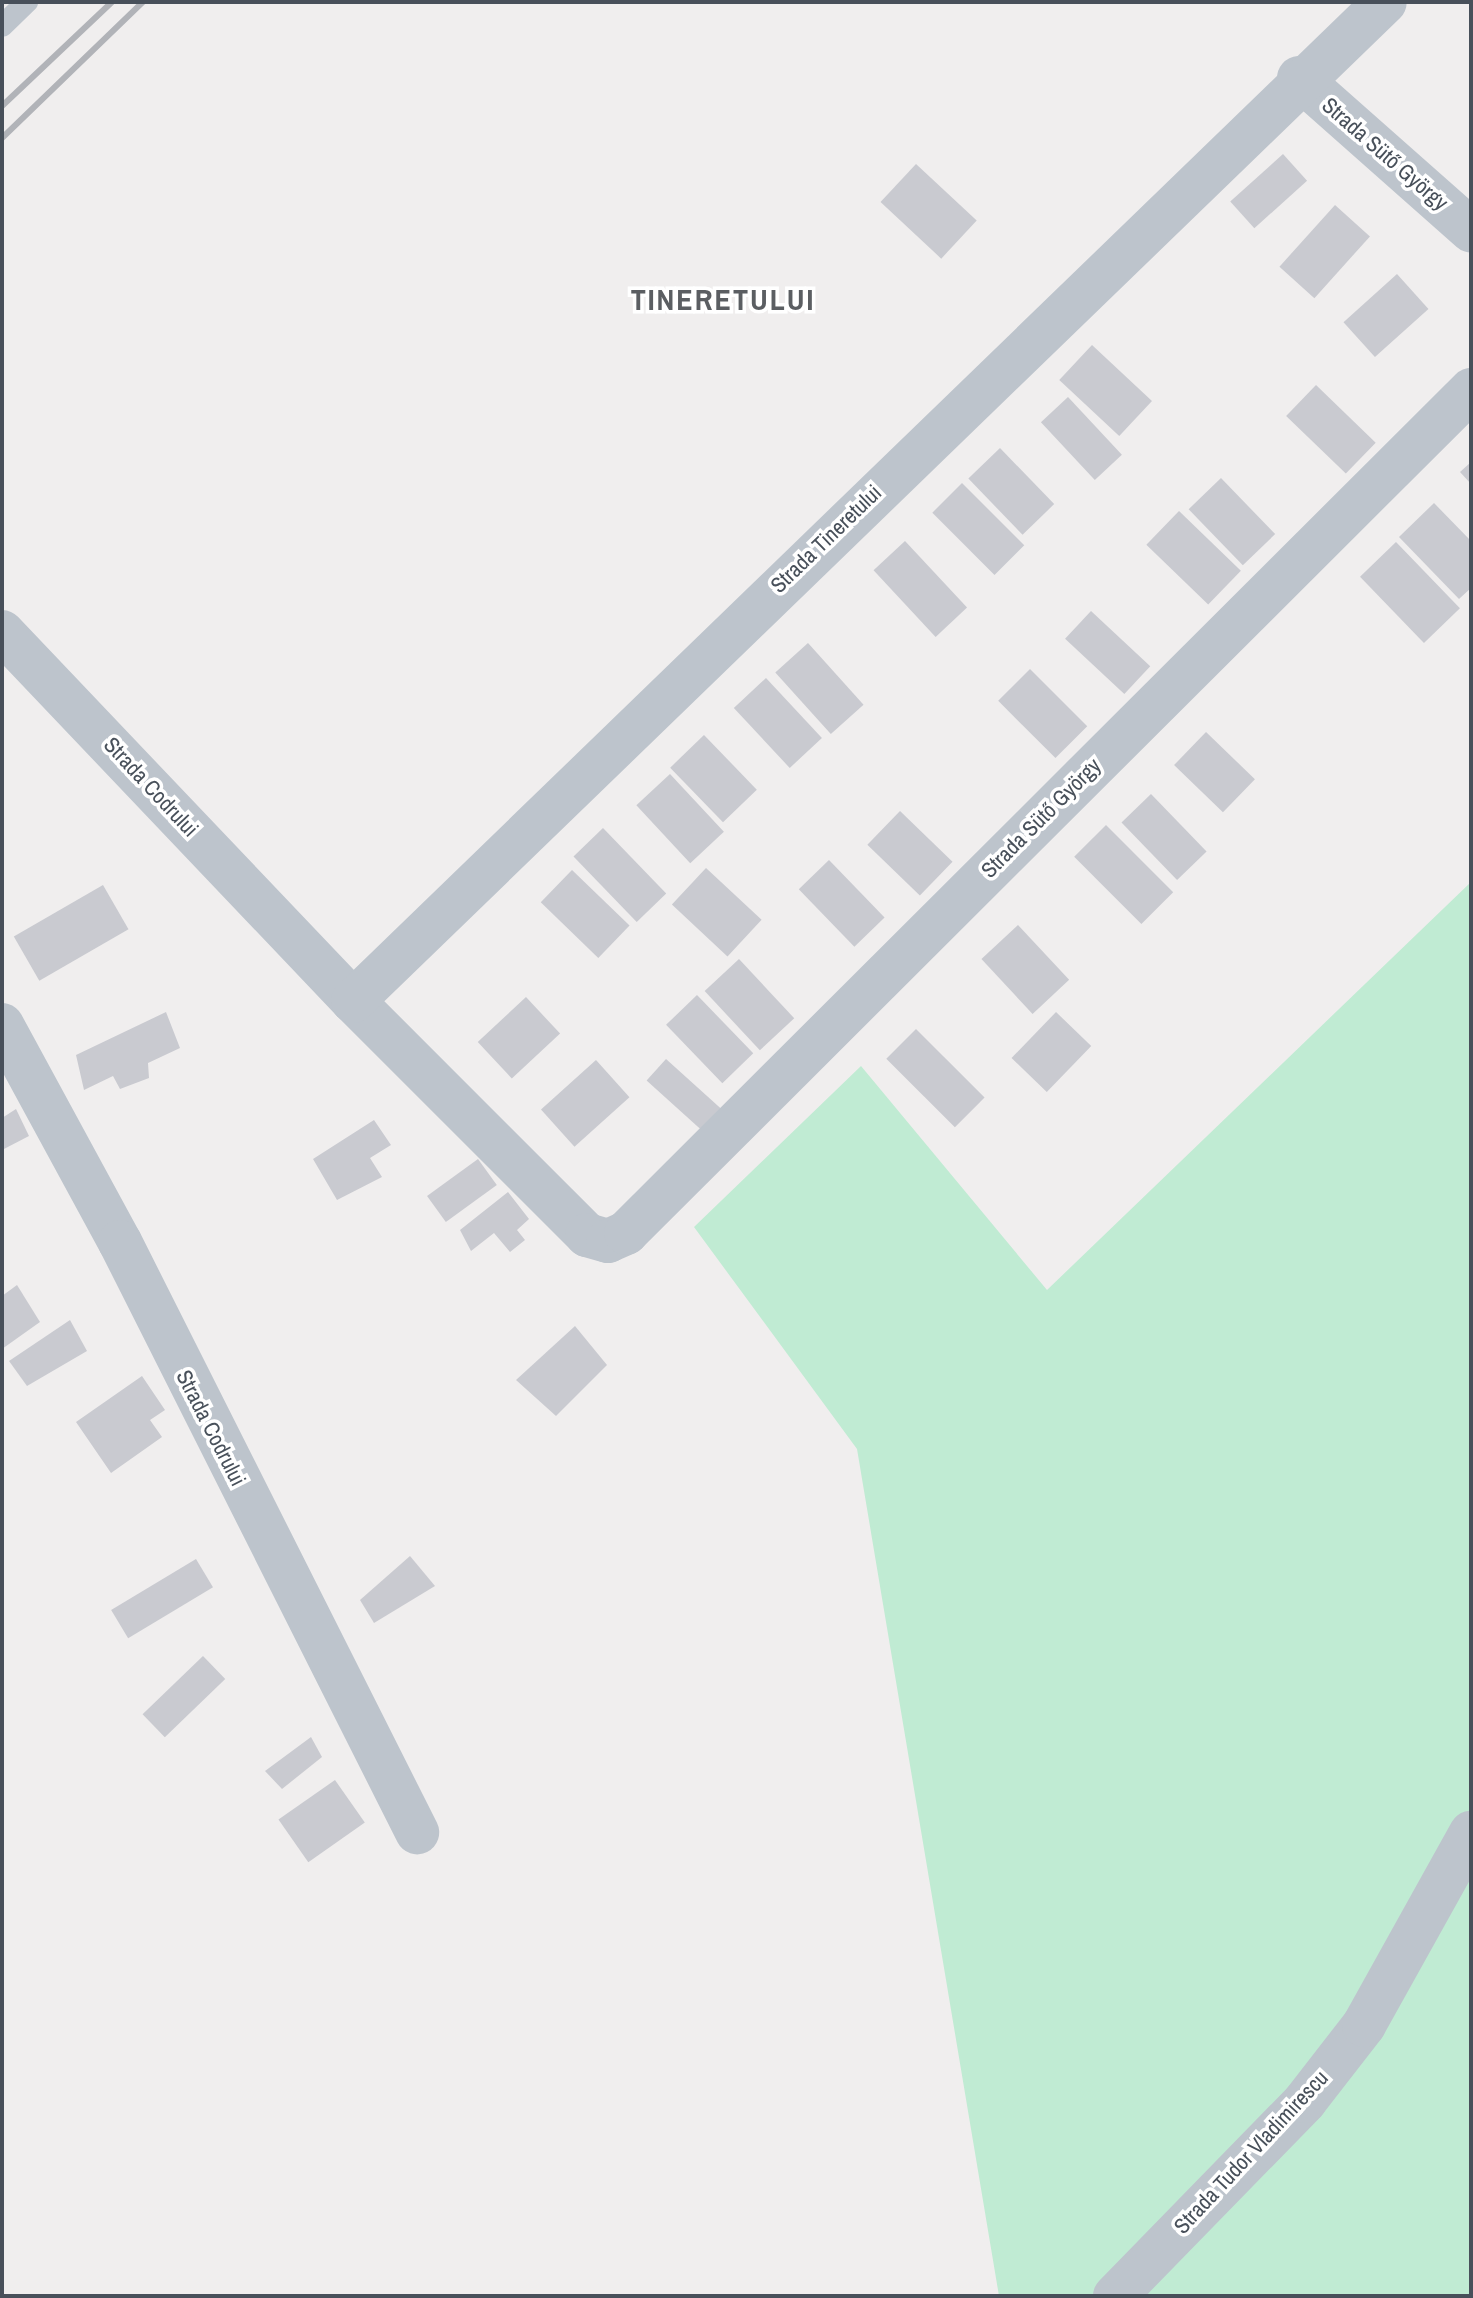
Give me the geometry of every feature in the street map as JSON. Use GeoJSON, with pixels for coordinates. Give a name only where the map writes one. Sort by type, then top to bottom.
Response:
{"type":"FeatureCollection","features":[{"type":"Feature","properties":{"kind":"street","name":"Strada Tineretului"},"geometry":{"type":"LineString","coordinates":[[353,1001],[1299,78],[1385,2]]}},
{"type":"Feature","properties":{"kind":"street","name":"Strada Sütő György"},"geometry":{"type":"LineString","coordinates":[[1299,78],[1471,230]]}},
{"type":"Feature","properties":{"kind":"street","name":"Strada Sütő György"},"geometry":{"type":"LineString","coordinates":[[608,1241],[626,1233],[1471,390]]}},
{"type":"Feature","properties":{"kind":"street","name":"Strada Codrului"},"geometry":{"type":"LineString","coordinates":[[2,632],[353,1001],[587,1235],[608,1241]]}},
{"type":"Feature","properties":{"kind":"street","name":"Strada Codrului"},"geometry":{"type":"LineString","coordinates":[[2,1025],[120,1242],[417,1832]]}},
{"type":"Feature","properties":{"kind":"street","name":"Strada Tudor Vladimirescu"},"geometry":{"type":"LineString","coordinates":[[1115,2296],[1305,2101],[1364,2025],[1471,1833]]}},
{"type":"Feature","properties":{"kind":"lane"},"geometry":{"type":"LineString","coordinates":[[2,26],[27,2]]}},
{"type":"Feature","properties":{"kind":"green space"},"geometry":{"type":"Polygon","coordinates":[[[1471,882],[1471,2296],[999,2296],[857,1449],[694,1227],[861,1066],[1047,1290],[1471,882]]]}},
{"type":"Feature","properties":{"kind":"building"},"geometry":{"type":"Polygon","coordinates":[[[1283,154],[1307,181],[1254,228],[1230,202],[1283,154]]]}},
{"type":"Feature","properties":{"kind":"building"},"geometry":{"type":"Polygon","coordinates":[[[916,164],[977,221],[941,259],[881,202],[916,164]]]}},
{"type":"Feature","properties":{"kind":"building"},"geometry":{"type":"Polygon","coordinates":[[[1335,205],[1370,236],[1314,298],[1279,267],[1335,205]]]}},
{"type":"Feature","properties":{"kind":"building"},"geometry":{"type":"Polygon","coordinates":[[[1397,274],[1428,309],[1375,357],[1343,322],[1397,274]]]}},
{"type":"Feature","properties":{"kind":"building"},"geometry":{"type":"Polygon","coordinates":[[[1092,345],[1152,401],[1119,436],[1059,380],[1092,345]]]}},
{"type":"Feature","properties":{"kind":"building"},"geometry":{"type":"Polygon","coordinates":[[[1316,385],[1376,443],[1346,474],[1286,416],[1316,385]]]}},
{"type":"Feature","properties":{"kind":"building"},"geometry":{"type":"Polygon","coordinates":[[[1068,397],[1122,455],[1095,480],[1041,422],[1068,397]]]}},
{"type":"Feature","properties":{"kind":"building"},"geometry":{"type":"Polygon","coordinates":[[[1000,448],[1054,504],[1023,535],[968,479],[1000,448]]]}},
{"type":"Feature","properties":{"kind":"building"},"geometry":{"type":"Polygon","coordinates":[[[1471,462],[1471,484],[1460,472],[1471,462]]]}},
{"type":"Feature","properties":{"kind":"building"},"geometry":{"type":"Polygon","coordinates":[[[1221,478],[1275,534],[1243,565],[1189,509],[1221,478]]]}},
{"type":"Feature","properties":{"kind":"building"},"geometry":{"type":"Polygon","coordinates":[[[962,483],[1024,545],[995,575],[932,513],[962,483]]]}},
{"type":"Feature","properties":{"kind":"building"},"geometry":{"type":"Polygon","coordinates":[[[1434,503],[1471,541],[1471,588],[1459,599],[1399,537],[1434,503]]]}},
{"type":"Feature","properties":{"kind":"building"},"geometry":{"type":"Polygon","coordinates":[[[1179,511],[1241,571],[1208,605],[1146,545],[1179,511]]]}},
{"type":"Feature","properties":{"kind":"building"},"geometry":{"type":"Polygon","coordinates":[[[905,541],[967,608],[936,637],[874,570],[905,541]]]}},
{"type":"Feature","properties":{"kind":"building"},"geometry":{"type":"Polygon","coordinates":[[[1396,542],[1460,608],[1424,643],[1360,577],[1396,542]]]}},
{"type":"Feature","properties":{"kind":"building"},"geometry":{"type":"Polygon","coordinates":[[[1091,611],[1150,666],[1124,694],[1065,639],[1091,611]]]}},
{"type":"Feature","properties":{"kind":"building"},"geometry":{"type":"Polygon","coordinates":[[[808,643],[864,705],[831,734],[775,672],[808,643]]]}},
{"type":"Feature","properties":{"kind":"building"},"geometry":{"type":"Polygon","coordinates":[[[1030,669],[1087,726],[1055,758],[998,701],[1030,669]]]}},
{"type":"Feature","properties":{"kind":"building"},"geometry":{"type":"Polygon","coordinates":[[[766,678],[822,738],[790,768],[734,708],[766,678]]]}},
{"type":"Feature","properties":{"kind":"building"},"geometry":{"type":"Polygon","coordinates":[[[1206,732],[1255,779],[1223,812],[1174,765],[1206,732]]]}},
{"type":"Feature","properties":{"kind":"building"},"geometry":{"type":"Polygon","coordinates":[[[704,735],[757,790],[723,822],[670,768],[704,735]]]}},
{"type":"Feature","properties":{"kind":"building"},"geometry":{"type":"Polygon","coordinates":[[[670,774],[724,832],[690,863],[636,805],[670,774]]]}},
{"type":"Feature","properties":{"kind":"building"},"geometry":{"type":"Polygon","coordinates":[[[1151,794],[1207,852],[1177,880],[1122,822],[1151,794]]]}},
{"type":"Feature","properties":{"kind":"building"},"geometry":{"type":"Polygon","coordinates":[[[900,811],[953,862],[920,896],[867,845],[900,811]]]}},
{"type":"Feature","properties":{"kind":"building"},"geometry":{"type":"Polygon","coordinates":[[[1106,825],[1173,892],[1141,924],[1074,857],[1106,825]]]}},
{"type":"Feature","properties":{"kind":"building"},"geometry":{"type":"Polygon","coordinates":[[[603,828],[666,893],[637,922],[574,856],[603,828]]]}},
{"type":"Feature","properties":{"kind":"building"},"geometry":{"type":"Polygon","coordinates":[[[829,860],[885,918],[854,947],[799,889],[829,860]]]}},
{"type":"Feature","properties":{"kind":"building"},"geometry":{"type":"Polygon","coordinates":[[[706,868],[762,920],[727,956],[672,905],[706,868]]]}},
{"type":"Feature","properties":{"kind":"building"},"geometry":{"type":"Polygon","coordinates":[[[572,870],[630,926],[598,958],[541,902],[572,870]]]}},
{"type":"Feature","properties":{"kind":"building"},"geometry":{"type":"Polygon","coordinates":[[[103,885],[128,929],[39,981],[14,936],[103,885]]]}},
{"type":"Feature","properties":{"kind":"building"},"geometry":{"type":"Polygon","coordinates":[[[1018,925],[1069,980],[1033,1014],[981,959],[1018,925]]]}},
{"type":"Feature","properties":{"kind":"building"},"geometry":{"type":"Polygon","coordinates":[[[739,959],[794,1018],[760,1050],[705,991],[739,959]]]}},
{"type":"Feature","properties":{"kind":"building"},"geometry":{"type":"Polygon","coordinates":[[[697,995],[753,1053],[722,1083],[666,1025],[697,995]]]}},
{"type":"Feature","properties":{"kind":"building"},"geometry":{"type":"Polygon","coordinates":[[[526,997],[560,1034],[512,1079],[478,1042],[526,997]]]}},
{"type":"Feature","properties":{"kind":"building"},"geometry":{"type":"Polygon","coordinates":[[[166,1012],[180,1048],[148,1063],[149,1078],[120,1089],[113,1076],[84,1090],[76,1055],[166,1012]]]}},
{"type":"Feature","properties":{"kind":"building"},"geometry":{"type":"Polygon","coordinates":[[[1056,1012],[1091,1046],[1047,1092],[1012,1058],[1056,1012]]]}},
{"type":"Feature","properties":{"kind":"building"},"geometry":{"type":"Polygon","coordinates":[[[916,1029],[985,1098],[955,1127],[886,1059],[916,1029]]]}},
{"type":"Feature","properties":{"kind":"building"},"geometry":{"type":"Polygon","coordinates":[[[666,1059],[729,1116],[710,1137],[647,1081],[666,1059]]]}},
{"type":"Feature","properties":{"kind":"building"},"geometry":{"type":"Polygon","coordinates":[[[596,1060],[629,1097],[574,1147],[541,1110],[596,1060]]]}},
{"type":"Feature","properties":{"kind":"building"},"geometry":{"type":"Polygon","coordinates":[[[16,1109],[29,1136],[2,1150],[2,1118],[16,1109]]]}},
{"type":"Feature","properties":{"kind":"building"},"geometry":{"type":"Polygon","coordinates":[[[374,1120],[391,1145],[370,1158],[382,1177],[337,1200],[313,1159],[374,1120]]]}},
{"type":"Feature","properties":{"kind":"building"},"geometry":{"type":"Polygon","coordinates":[[[478,1159],[497,1185],[446,1222],[427,1196],[478,1159]]]}},
{"type":"Feature","properties":{"kind":"building"},"geometry":{"type":"Polygon","coordinates":[[[508,1192],[529,1219],[517,1230],[525,1240],[510,1252],[494,1233],[471,1251],[460,1230],[508,1192]]]}},
{"type":"Feature","properties":{"kind":"building"},"geometry":{"type":"Polygon","coordinates":[[[17,1285],[40,1322],[2,1349],[2,1296],[17,1285]]]}},
{"type":"Feature","properties":{"kind":"building"},"geometry":{"type":"Polygon","coordinates":[[[70,1320],[87,1351],[27,1386],[9,1361],[70,1320]]]}},
{"type":"Feature","properties":{"kind":"building"},"geometry":{"type":"Polygon","coordinates":[[[575,1326],[607,1365],[556,1416],[516,1380],[575,1326]]]}},
{"type":"Feature","properties":{"kind":"building"},"geometry":{"type":"Polygon","coordinates":[[[142,1376],[165,1410],[150,1420],[162,1437],[111,1473],[76,1422],[142,1376]]]}},
{"type":"Feature","properties":{"kind":"building"},"geometry":{"type":"Polygon","coordinates":[[[410,1556],[435,1586],[374,1623],[360,1600],[410,1556]]]}},
{"type":"Feature","properties":{"kind":"building"},"geometry":{"type":"Polygon","coordinates":[[[196,1559],[213,1587],[128,1638],[111,1610],[196,1559]]]}},
{"type":"Feature","properties":{"kind":"building"},"geometry":{"type":"Polygon","coordinates":[[[203,1656],[225,1679],[165,1737],[143,1714],[203,1656]]]}},
{"type":"Feature","properties":{"kind":"building"},"geometry":{"type":"Polygon","coordinates":[[[311,1737],[322,1757],[282,1789],[265,1771],[311,1737]]]}},
{"type":"Feature","properties":{"kind":"building"},"geometry":{"type":"Polygon","coordinates":[[[335,1780],[365,1823],[308,1862],[278,1820],[335,1780]]]}},
{"type":"Feature","properties":{"kind":"railway"},"geometry":{"type":"LineString","coordinates":[[2,106],[112,2]]}},
{"type":"Feature","properties":{"kind":"railway"},"geometry":{"type":"LineString","coordinates":[[2,138],[143,2]]}},
{"type":"Feature","properties":{"kind":"district","name":"TINERETULUI"},"geometry":{"type":"Point","coordinates":[723,299]}}]}
